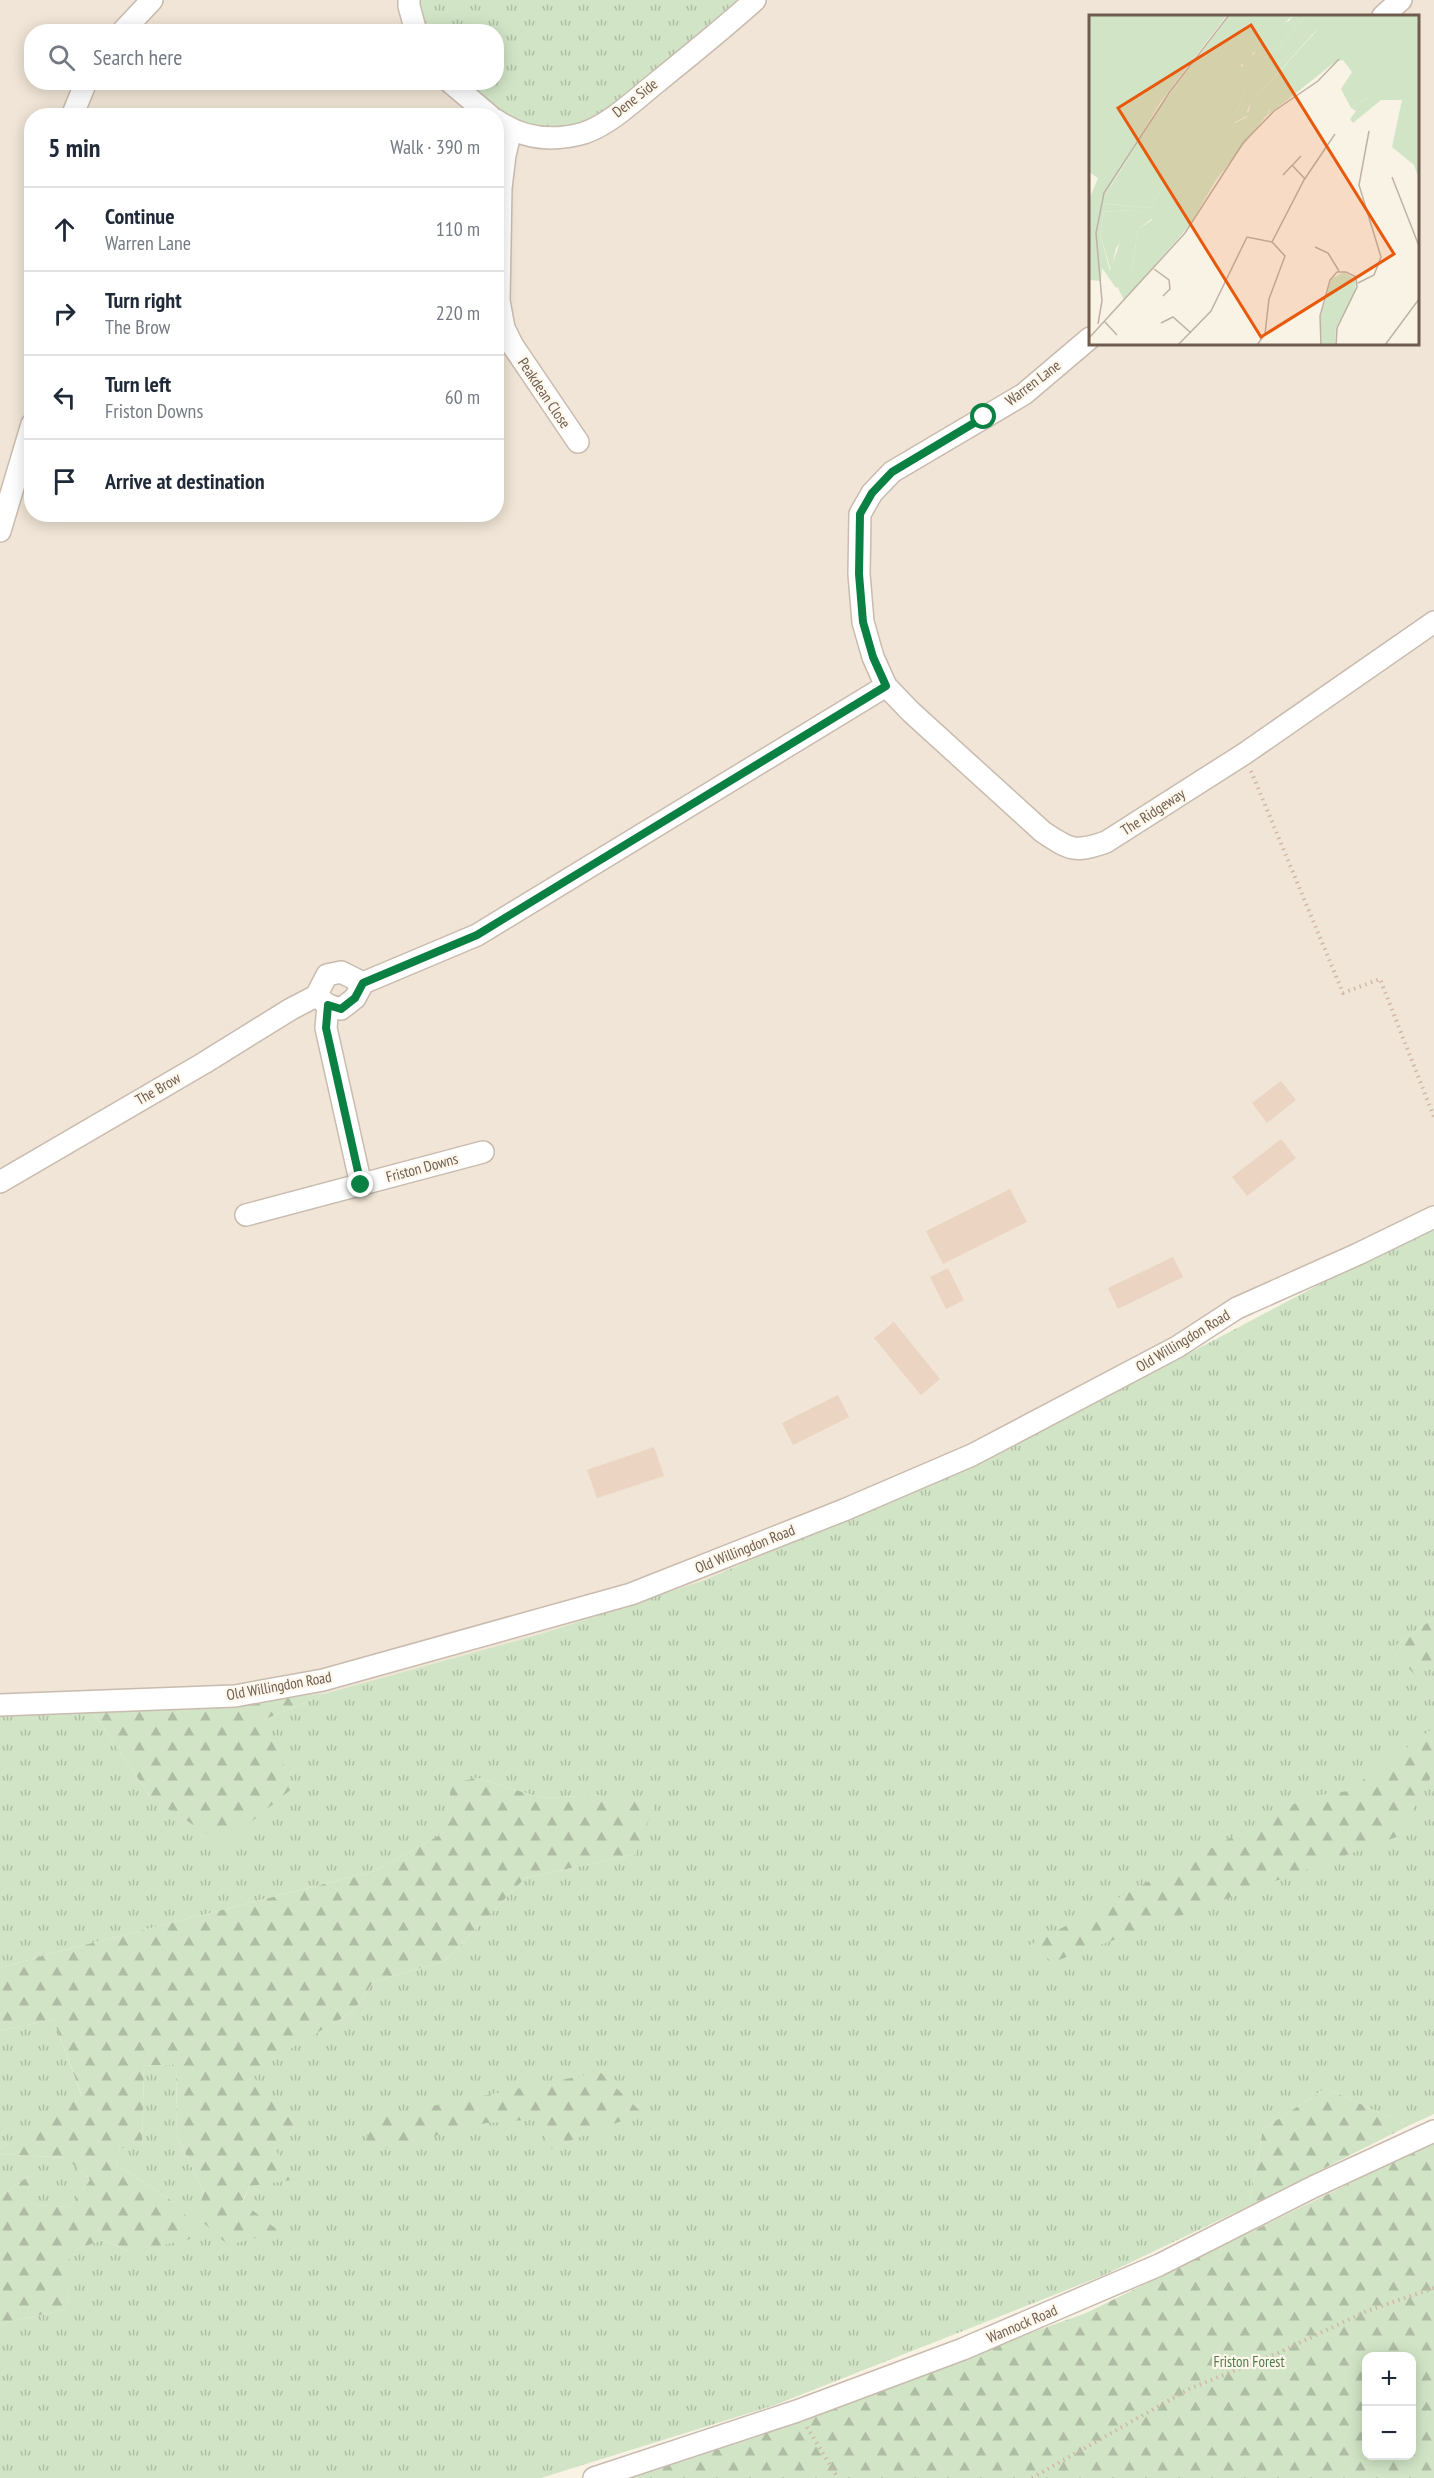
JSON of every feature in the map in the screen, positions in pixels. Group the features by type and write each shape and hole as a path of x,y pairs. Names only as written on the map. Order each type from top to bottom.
{"street":[{"path":"130,24 152,0"},
{"path":"409,0 414,24"},
{"name":"Dene Side","path":"504,125 533,137 561,138 587,132 621,112 755,0"},
{"path":"1384,15 1401,0"},
{"path":"75,108 83,90"},
{"path":"456,90 479,108"},
{"name":"Peakdean Close","path":"504,125 504,163"},
{"name":"Peakdean Close","path":"504,328 513,346 578,442"},
{"name":"Warren Lane","path":"886,686 873,657 863,622 859,574 860,514 872,493 892,472 1024,394 1089,339"},
{"path":"0,531 24,451"},
{"name":"The Ridgeway","path":"886,686 911,712 1043,832 1065,846 1084,850 1106,842 1244,754 1434,622"},
{"name":"The Brow","path":"0,1182 204,1063 291,1009 322,1001 341,1009 355,998 363,983 477,935 886,686"},
{"name":"The Brow","path":"322,1001 327,975 341,972 363,983"},
{"path":"322,1001 361,1185"},
{"name":"Friston Downs","path":"246,1215 483,1152"},
{"name":"Old Willingdon Road","path":"0,1705 236,1696 323,1680 632,1594 844,1510 972,1455 1177,1347 1237,1308 1358,1254 1434,1216"},
{"name":"Wannock Road","path":"594,2478 797,2411 963,2349 1159,2265 1313,2187 1434,2131"}],"path":[{"path":"1244,754 1343,993 1380,979 1434,1118"},
{"path":"1032,2478 1189,2389 1278,2353 1367,2311 1434,2288"},
{"path":"797,2411 838,2478"}],"shaded area":[{"path":"0,0 1434,0 1434,1223 1237,1322 1019,1443 705,1580 544,1633 327,1693 182,1708 0,1717"}],"green space":[{"path":"417,0 744,0 607,111 574,128 539,131 507,121 504,119 504,108 490,108 467,90 504,90 504,24 421,24"},
{"path":"1434,1224 1434,1618 1391,1649 1416,1675 1434,1666 1434,2114 1408,2126 1326,2088 1263,2129 1249,2206 1102,2276 775,2405 541,2478 0,2478 0,2324 67,2309 69,2252 102,2240 131,2252 175,2203 116,2164 120,2148 142,2148 144,2066 176,2064 177,2136 204,2193 279,2232 242,2203 250,2186 276,2150 248,2073 354,2011 373,1982 445,1961 525,1878 636,1854 598,1795 542,1798 477,1778 447,1831 375,1871 0,1968 0,1717 93,1712 152,1799 263,1720 327,1693 544,1633 705,1580 1019,1443"},
{"path":"1434,1618 1434,1666 1416,1676 1391,1649"},
{"path":"327,1693 263,1720 294,1787 224,1844 152,1799 93,1712 182,1708"},
{"path":"1432,1729 1434,1731 1434,1771 1399,1836 1053,1962 1028,1946 1307,1797 1348,1791"},
{"path":"477,1778 542,1798 598,1795 655,1804 636,1854 525,1878 445,1961 373,1982 354,2011 249,2073 298,2120 276,2150 291,2180 250,2186 242,2202 280,2232 228,2245 196,2216 204,2193 177,2136 176,2064 144,2066 142,2148 120,2148 116,2164 175,2203 204,2236 131,2252 102,2240 70,2252 67,2309 0,2324 0,2197 30,2175 40,2183 34,2205 70,2207 90,2180 66,2158 0,2154 0,2149 82,2096 53,2019 0,2031 0,1968 375,1871 447,1831 451,1783"},
{"path":"53,2019 82,2097 0,2149 0,2031"},
{"path":"600,2072 642,2113 549,2149 540,2119 486,2123 362,2154 373,2118"},
{"path":"1326,2088 1408,2126 1249,2206 1263,2129"},
{"name":"Friston Forest","path":"1434,2142 1434,2478 626,2478 1086,2313"},
{"path":"0,2154 66,2158 90,2180 70,2207 33,2205 30,2175 0,2197"}],"building":[{"path":"1281,1081 1296,1100 1267,1123 1252,1103"},
{"path":"1281,1139 1296,1158 1247,1196 1232,1177"},
{"path":"1010,1189 1027,1222 943,1264 926,1231"},
{"path":"1173,1257 1183,1277 1118,1309 1108,1288"},
{"path":"948,1268 964,1300 946,1309 930,1277"},
{"path":"894,1322 940,1379 921,1395 874,1338"},
{"path":"838,1395 849,1417 793,1445 782,1423"},
{"path":"654,1447 664,1476 597,1498 587,1470"}],"route":[{"path":"361,1185 326,1028 328,1005 341,1009 355,998 363,983 477,935 886,686 873,657 863,622 858,542 860,514 872,493 892,472 984,417"}]}
